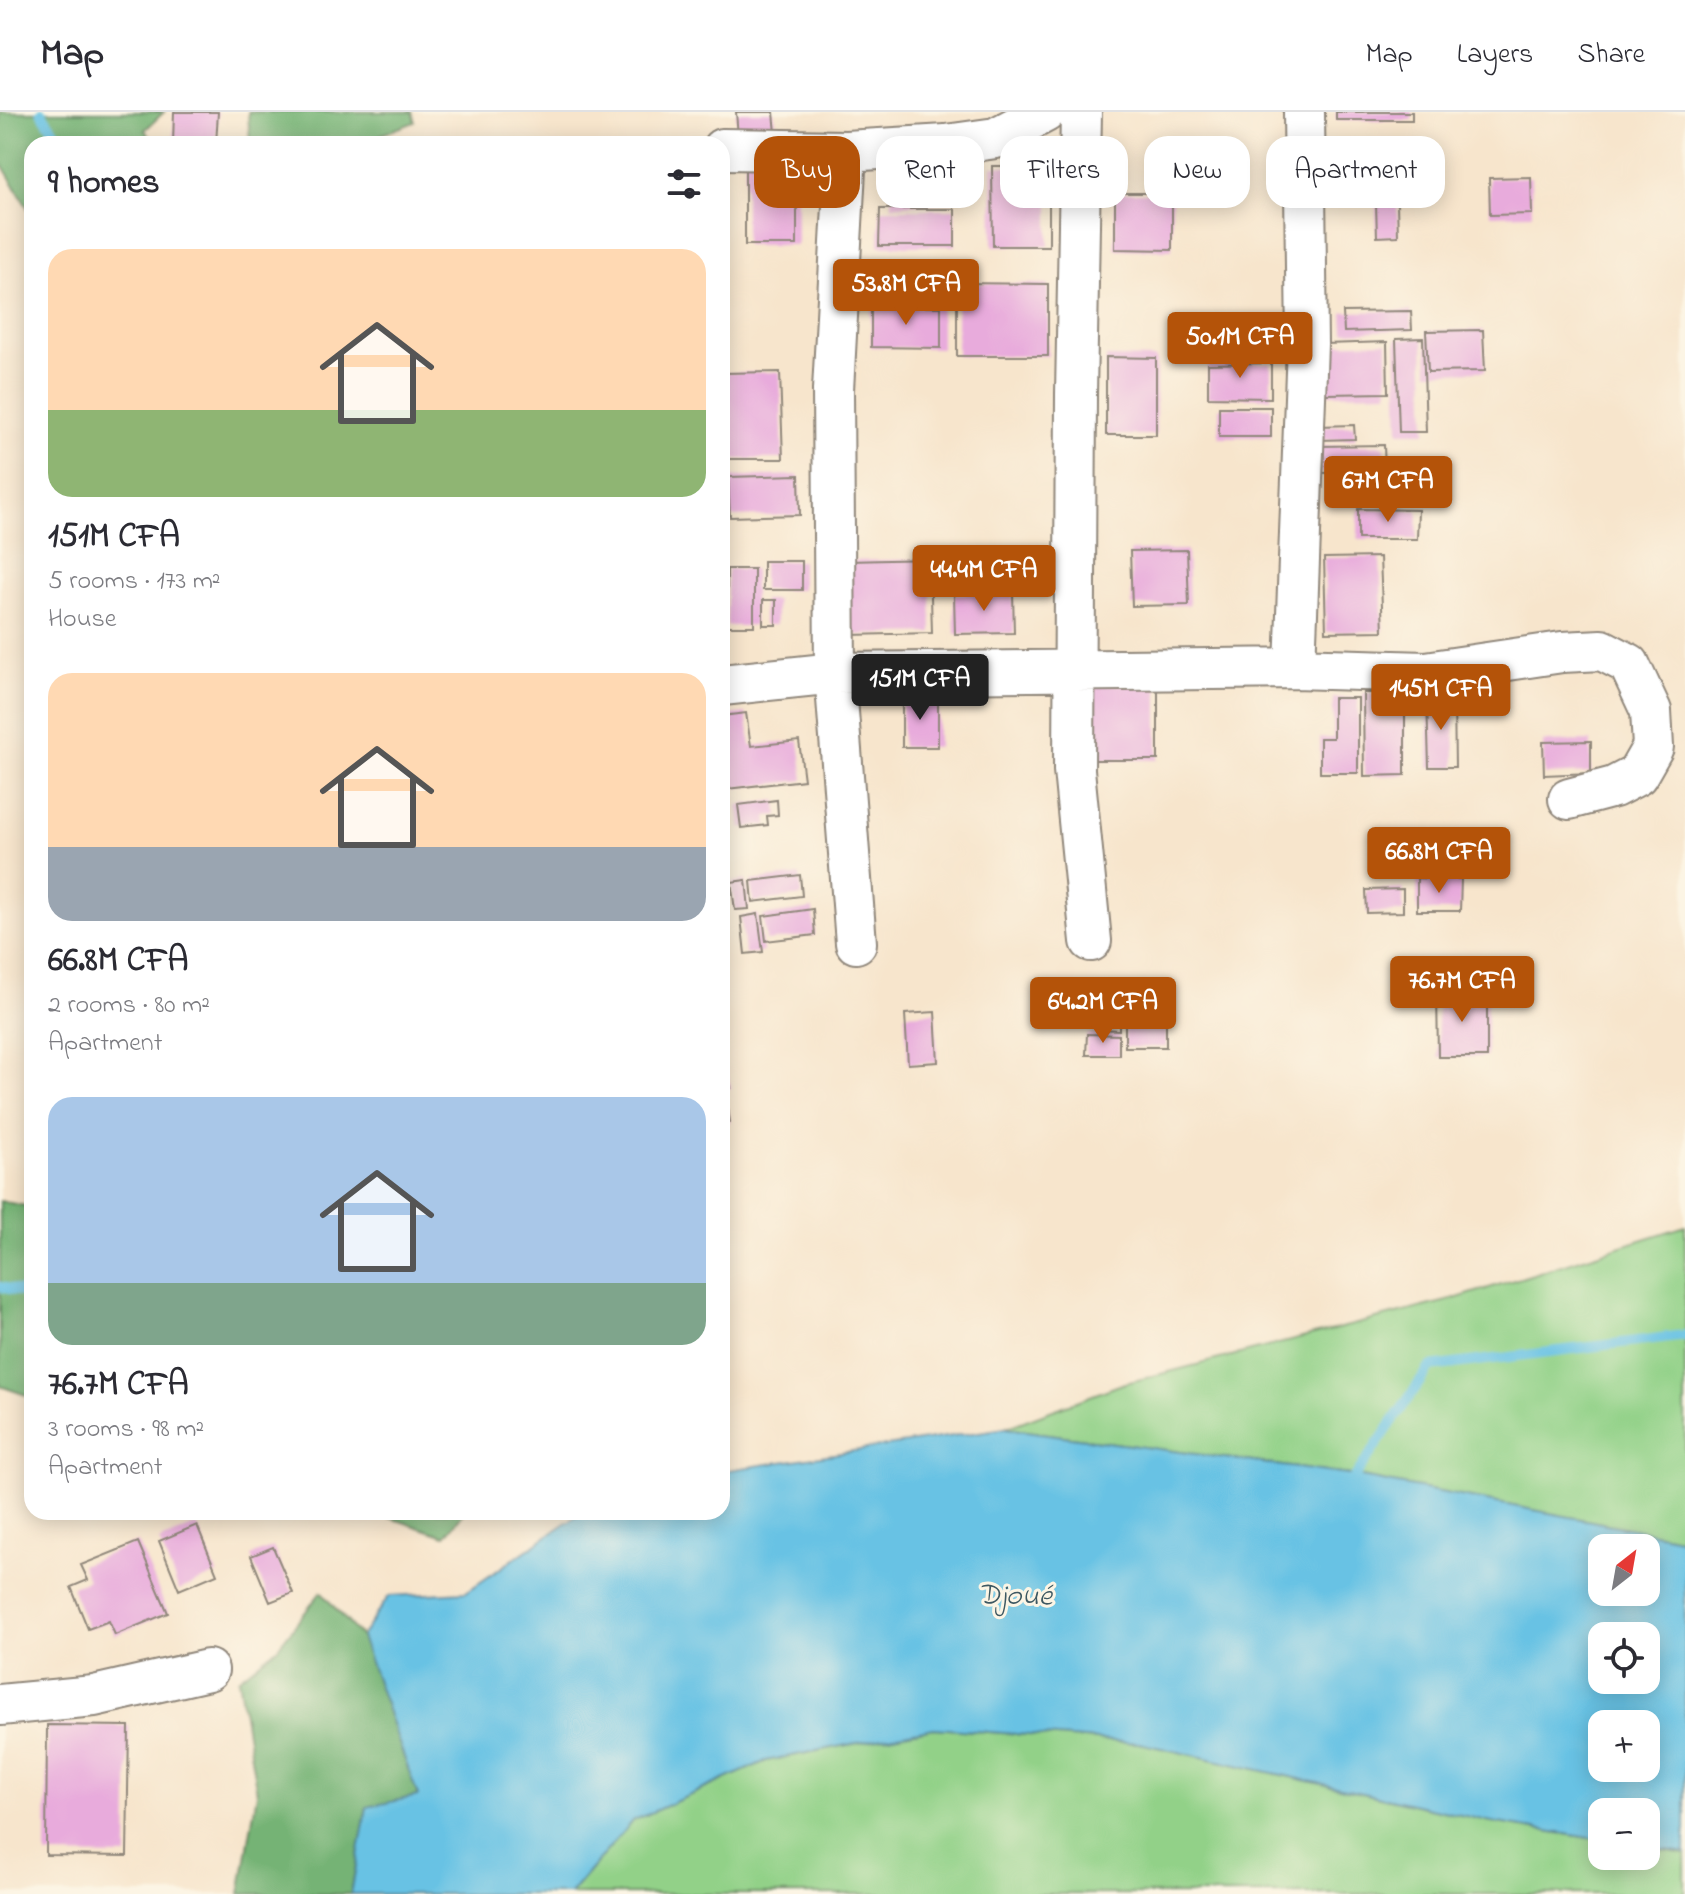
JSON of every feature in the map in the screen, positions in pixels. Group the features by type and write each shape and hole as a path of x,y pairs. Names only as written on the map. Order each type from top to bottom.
{"street":[{"path":"860,150 946,145 996,138 1045,112"},
{"path":"1081,112 1074,770 1091,941"},
{"path":"1295,668 1307,344 1304,112"},
{"path":"730,149 754,150"},
{"path":"843,208 833,390 835,673 856,943"},
{"path":"730,684 835,673 1295,668 1426,672 1562,652 1602,650 1629,664 1651,711 1653,747 1637,775 1614,787 1569,799"},
{"path":"0,1705 94,1696 208,1670"}],"green space":[{"path":"0,112 164,112 145,130 149,136 24,136 24,202 0,161"},
{"path":"248,112 412,112 415,122 377,136 250,136"},
{"path":"0,1201 24,1206 24,1394 0,1386"},
{"path":"1685,1226 1685,1539 1356,1476 1005,1428 1122,1384 1451,1300"},
{"path":"397,1520 458,1520 445,1536"},
{"path":"321,1592 361,1637 418,1796 367,1807 351,1894 240,1894 257,1793 238,1679 278,1647"},
{"path":"934,1728 1139,1743 1492,1822 1588,1838 1588,1870 1660,1870 1660,1850 1685,1854 1685,1894 570,1894 632,1821 766,1761"}],"water":[{"name":"Djoué","path":"1005,1428 1356,1476 1659,1534 1588,1534 1588,1606 1660,1606 1660,1534 1685,1539 1685,1853 1660,1849 1660,1798 1588,1798 1588,1838 1492,1822 1139,1743 934,1728 766,1761 632,1821 570,1894 351,1894 367,1807 418,1796 361,1637 389,1596 466,1592 570,1520 730,1520 730,1470"}],"building":[{"path":"174,112 218,112 216,136 173,136"},
{"path":"736,112 774,112 776,133 738,136"},
{"path":"1336,112 1412,112 1412,120 1336,120"},
{"path":"745,159 754,159 754,208 797,208 797,245 745,245"},
{"path":"992,166 1000,166 1000,208 1049,208 1049,246 993,246"},
{"path":"1531,177 1532,214 1490,215 1489,178"},
{"path":"1128,193 1144,193 1144,208 1172,208 1172,250 1115,249 1115,208 1128,208"},
{"path":"1376,208 1397,208 1398,236 1377,237"},
{"path":"880,209 955,209 955,246 879,246"},
{"path":"882,268 927,268 927,298 882,298"},
{"path":"957,283 1048,284 1048,356 957,356"},
{"path":"871,306 941,307 941,348 871,347"},
{"path":"1411,311 1412,330 1344,332 1343,312"},
{"path":"1483,330 1485,371 1428,372 1426,331"},
{"path":"1423,338 1426,432 1399,432 1396,339"},
{"path":"1387,342 1388,393 1326,394 1325,344"},
{"path":"1106,357 1156,358 1156,435 1106,435"},
{"path":"1271,363 1271,398 1208,397 1208,364"},
{"path":"780,372 783,459 730,459 730,373"},
{"path":"1219,407 1271,407 1271,437 1219,437"},
{"path":"1354,425 1355,439 1319,440 1318,426"},
{"path":"1384,445 1385,472 1320,473 1319,446"},
{"path":"799,475 800,515 730,517 730,477"},
{"path":"1358,509 1418,510 1417,539 1358,539"},
{"path":"1187,550 1189,605 1132,606 1130,551"},
{"path":"1380,557 1383,631 1326,632 1324,558"},
{"path":"930,559 932,633 850,635 848,561"},
{"path":"763,561 802,561 802,590 763,590"},
{"path":"1001,567 1001,586 950,587 949,568"},
{"path":"730,569 754,569 754,626 730,626"},
{"path":"1013,592 1014,633 955,634 954,594"},
{"path":"763,600 776,600 776,625 763,625"},
{"path":"1085,685 1158,685 1158,760 1095,760 1095,725 1085,725"},
{"path":"1363,693 1405,693 1405,775 1364,776"},
{"path":"902,697 938,697 938,747 902,747"},
{"path":"1333,698 1358,698 1358,773 1320,773 1320,738 1333,738"},
{"path":"1427,698 1454,698 1455,767 1429,767"},
{"path":"746,713 751,746 799,741 804,780 730,789 730,715"},
{"path":"1591,741 1591,773 1544,775 1543,742"},
{"path":"777,800 778,815 767,816 768,825 741,828 738,805"},
{"path":"800,875 802,896 753,902 751,881"},
{"path":"1417,878 1461,879 1460,911 1417,911"},
{"path":"746,880 749,909 735,910 731,882"},
{"path":"1403,889 1403,912 1367,913 1366,890"},
{"path":"813,909 815,935 766,941 763,916"},
{"path":"758,914 763,952 745,954 741,917"},
{"path":"1098,986 1119,987 1119,1030 1097,1029"},
{"path":"1437,992 1487,992 1487,1057 1438,1057"},
{"path":"1125,994 1166,994 1166,1047 1125,1047"},
{"path":"935,1012 938,1062 908,1064 905,1014"},
{"path":"1087,1034 1119,1035 1119,1055 1086,1055"},
{"path":"197,1525 217,1574 179,1590 159,1541"},
{"path":"138,1542 168,1613 115,1635 109,1621 88,1629 71,1587 88,1580 81,1565"},
{"path":"273,1547 293,1593 270,1602 251,1556"},
{"path":"47,1725 129,1726 127,1856 46,1855"}],"waterway":[{"path":"41,112 58,136"},
{"path":"0,1287 24,1292"},
{"path":"1348,1487 1430,1367 1685,1335"}]}
